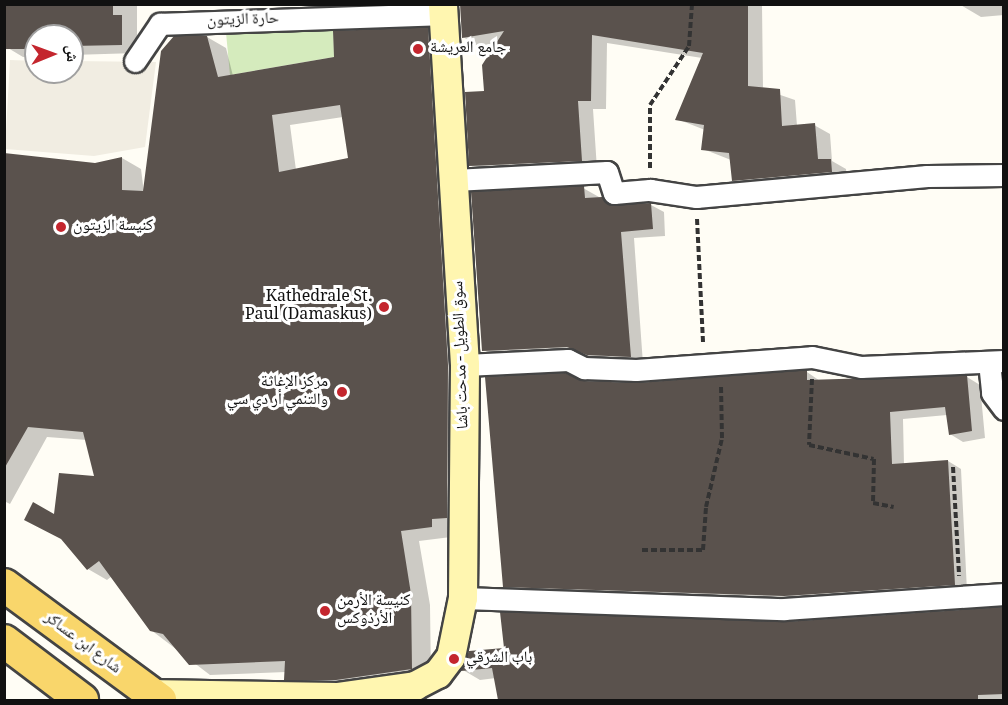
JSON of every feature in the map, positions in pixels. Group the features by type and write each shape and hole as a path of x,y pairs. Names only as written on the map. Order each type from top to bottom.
{"main road":[{"name":"شارع ابن عساكر","path":"4,585 154,697"},
{"path":"4,640 82,700"}],"street":[{"name":"حارة الزيتون","path":"135,61 160,24 443,9"},
{"name":"سوق الطويل - مدحت باشا","path":"332,699 415,686 438,674 451,657 463,598 465,365 443,9"},
{"path":"454,180 607,172 614,193 650,190 696,197 927,176 1004,175"},
{"path":"465,365 568,360 584,368 712,368 812,357 861,367 996,361 992,393 1004,409"},
{"path":"463,598 784,609 959,601 1004,594"},
{"path":"154,697 332,699"}],"path":[{"path":"650,190 650,105 689,46 692,4"},
{"path":"642,550 703,550 706,507 722,438 712,368 696,197"},
{"path":"812,357 809,445 874,459 873,503 894,507"},
{"path":"953,467 959,601"}],"green space":[{"path":"333,18 334,57 230,75 225,22"}],"shaded area":[{"path":"10,60 24,61 24,84 84,84 84,61 156,62 145,147 94,156 5,149"}],"building":[{"path":"6,4 113,4 113,15 122,15 122,45 84,46 84,24 24,24 24,49 6,49"},
{"path":"460,4 748,4 748,86 780,89 782,126 815,123 818,159 831,159 832,172 732,181 729,153 701,150 704,125 675,120 703,53 592,35 591,101 578,101 582,161 469,166 465,92 484,91 482,65 504,31 462,38"},
{"path":"428,27 448,365 447,518 432,519 432,527 401,531 411,594 412,669 336,680 284,680 285,661 189,665 163,634 150,631 99,561 87,570 61,539 24,520 33,502 54,514 59,473 94,476 83,432 28,427 4,469 4,153 95,163 122,157 122,190 143,191 161,51 174,36 207,36 218,77 334,57 333,31","holes":["340,105 348,158 279,172 272,115"]},
{"path":"584,186 585,198 602,197 610,205 651,203 653,229 621,232 631,357 587,355 567,347 482,351 471,192"},
{"path":"807,370 807,380 967,375 972,431 949,435 945,407 890,412 892,464 948,460 955,585 784,596 503,587 485,377 565,373 584,381 637,383"},
{"path":"1004,607 1004,694 978,695 978,700 498,700 492,668 461,671 469,651 504,648 500,612 784,622"}],"place":[{"name":"جامع العريشة","path":"418,49"},
{"name":"كنيسة الزيتون","path":"61,227"},
{"name":"Kathedrale St. Paul (Damaskus)","path":"384,307"},
{"name":"مركز الإغاثة والتنمي أر دي سي","path":"342,392"},
{"name":"كنيسة الأرمن الأرذوكس","path":"325,611"},
{"name":"باب الشرقي","path":"454,659"}]}
